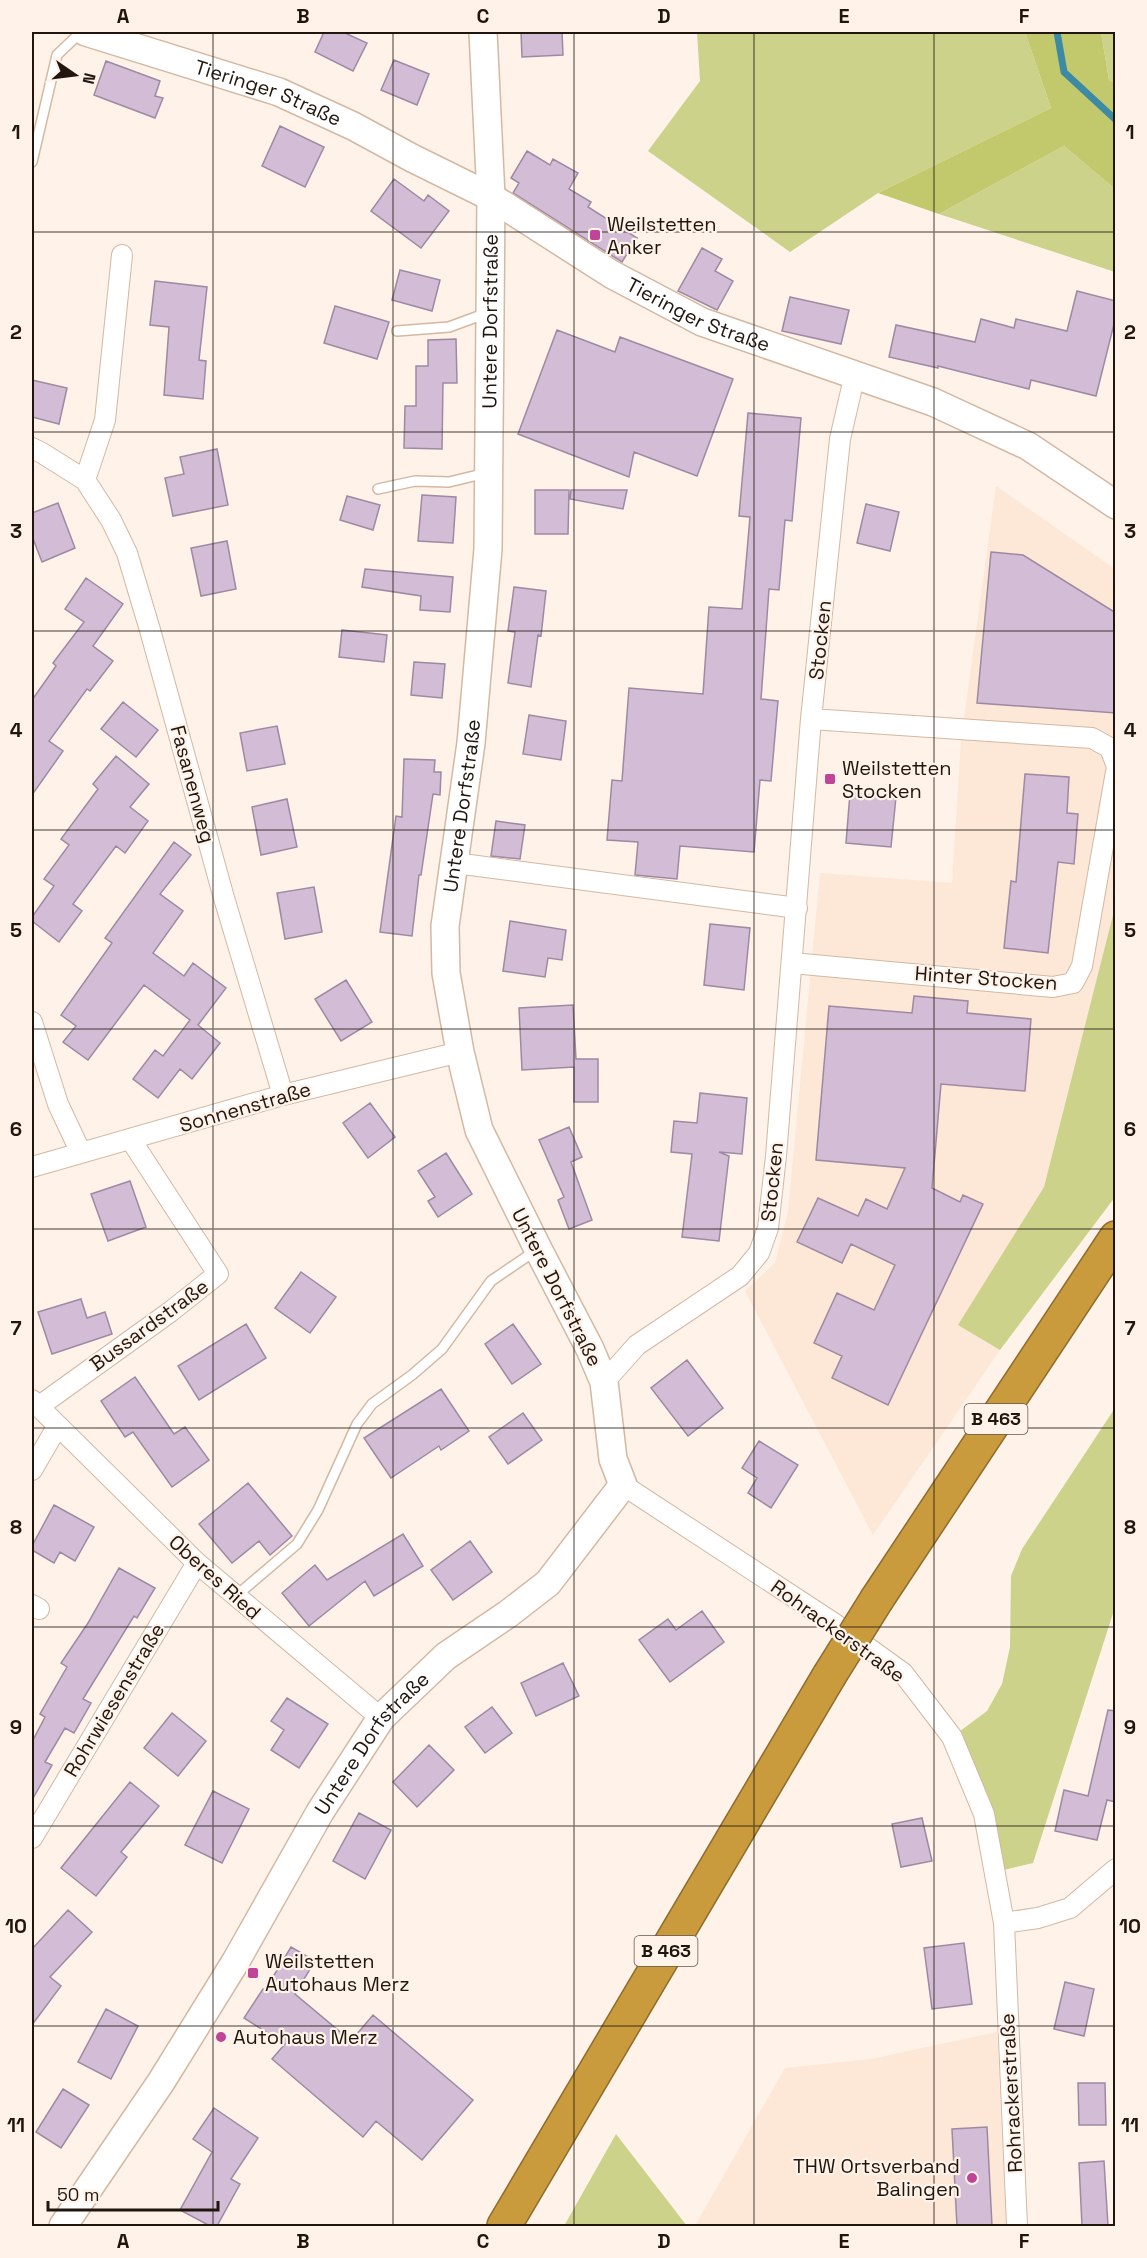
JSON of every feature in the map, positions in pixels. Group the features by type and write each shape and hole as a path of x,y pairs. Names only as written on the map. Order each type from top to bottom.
{"highway":[{"name":"B 463","path":"504,2226 829,1676 877,1599 1116,1239"}],"street":[{"name":"Tieringer Straße","path":"86,32 279,92 353,126 491,197 611,274 702,322 933,402 1028,446 1116,505"},
{"name":"Untere Dorfstraße","path":"63,2226 161,2082 236,1960 320,1812 381,1718 446,1656 508,1614 548,1583 623,1485 613,1459 604,1382 590,1349 479,1130 460,1052 446,973 445,926 472,731 488,549 491,197 483,32"},
{"path":"85,480 105,420 122,255"},
{"name":"Stocken","path":"604,1382 637,1345 740,1276 759,1253 768,1228 812,719 840,439 855,374"},
{"name":"Fasanenweg","path":"32,448 85,480 111,520 127,553 224,898 283,1095"},
{"path":"812,719 1092,738 1110,748 1116,764"},
{"name":"Hinter Stocken","path":"792,963 1053,987 1073,982 1082,966 1116,772"},
{"path":"455,863 797,908"},
{"path":"32,1022 58,1104 81,1153"},
{"name":"Sonnenstraße","path":"32,1167 283,1095 460,1052"},
{"name":"Bussardstraße","path":"35,1403 170,1312 218,1274 131,1140"},
{"name":"Oberes Ried","path":"35,1403 197,1563 381,1718"},
{"path":"32,1470 57,1427"},
{"name":"Rohrackerstraße","path":"623,1485 834,1624 903,1673 952,1737 984,1814 1004,1923 1017,2226"},
{"name":"Rohrwiesenstraße","path":"34,1829 197,1563"},
{"path":"1004,1923 1070,1908 1116,1869"}],"lane":[{"path":"32,162 57,55 81,32"},
{"path":"397,331 449,327 489,312"},
{"path":"378,489 415,481 449,482 488,472"},
{"path":"236,1596 297,1544 318,1510 357,1424 372,1404 412,1375 442,1348 491,1281 538,1249"}],"shaded area":[{"path":"996,486 1115,569 1115,907 1044,1187 959,1325 1000,1350 873,1535 745,1291 775,1263 788,1212 820,873 952,883 961,740"},
{"path":"997,2032 1006,2226 695,2226 785,2068 871,2059"}],"green space":[{"path":"697,32 1025,32 1051,108 878,193 790,252 648,151 700,81"},
{"path":"1025,32 1101,32 1109,80 1115,83 1115,189 1064,146 939,214 878,193 1051,108"},
{"path":"1101,32 1115,32 1115,83 1109,80"},
{"path":"1064,146 1115,189 1115,272 939,214"},
{"path":"1115,907 1115,1197 1000,1350 958,1325 1044,1187"},
{"path":"1115,1408 1115,1607 1033,1863 1004,1870 952,1737 987,1711 1002,1684 1010,1647 1011,1576 1022,1549"},
{"path":"616,2134 687,2226 564,2226"}],"building":[{"path":"324,32 343,32 367,43 353,71 315,52"},
{"path":"521,32 562,32 563,55 522,57"},
{"path":"394,60 429,74 417,105 381,90"},
{"path":"106,61 160,81 155,96 163,98 155,118 94,95"},
{"path":"280,126 324,147 305,187 262,166"},
{"path":"527,151 550,165 553,159 578,173 569,189 591,202 588,207 637,238 622,262 513,193 519,183 511,178"},
{"path":"394,179 424,201 428,195 449,211 421,248 371,211"},
{"path":"702,248 722,259 715,271 733,281 717,310 678,291"},
{"path":"400,270 440,280 432,311 392,300"},
{"path":"155,281 207,287 199,360 206,361 203,399 164,395 169,327 150,325"},
{"path":"1077,291 1116,301 1116,316 1096,396 1031,380 1029,389 938,366 938,368 889,357 896,325 975,342 981,319 1014,328 1016,319 1067,331"},
{"path":"790,297 849,310 841,344 782,331"},
{"path":"335,306 389,322 377,359 324,343"},
{"path":"557,330 615,352 620,337 733,379 697,476 634,452 629,477 518,434"},
{"path":"456,339 457,383 443,383 442,449 404,448 405,406 416,406 416,366 428,366 428,340"},
{"path":"32,380 67,388 59,424 32,417"},
{"path":"748,413 801,418 792,521 785,520 779,590 769,589 761,699 778,701 771,781 760,780 754,852 680,846 677,879 635,875 638,842 607,840 612,780 622,781 629,688 703,694 709,607 742,609 750,517 739,516"},
{"path":"217,449 228,505 173,516 165,478 184,474 180,457"},
{"path":"535,490 569,490 568,534 535,534"},
{"path":"571,490 627,490 623,509 570,499"},
{"path":"422,495 456,497 453,543 418,541"},
{"path":"347,496 380,505 373,530 340,520"},
{"path":"58,503 75,548 42,562 32,536 32,513"},
{"path":"866,504 899,512 890,551 857,543"},
{"path":"227,541 236,589 201,596 191,548"},
{"path":"991,552 1023,555 1116,613 1116,713 977,703"},
{"path":"365,569 453,577 450,612 420,610 421,596 362,587"},
{"path":"86,578 123,604 93,646 113,661 90,691 87,689 49,741 63,751 32,795 32,700 56,666 53,663 84,622 65,609"},
{"path":"514,587 546,591 541,636 538,635 531,687 508,683 515,632 508,631"},
{"path":"342,630 387,635 384,662 339,657"},
{"path":"414,662 445,664 442,698 411,695"},
{"path":"123,702 158,730 136,757 101,729"},
{"path":"529,715 566,721 561,760 523,754"},
{"path":"277,726 285,764 247,771 240,733"},
{"path":"116,756 149,784 130,807 148,821 125,853 116,846 73,904 82,911 59,942 32,921 32,917 54,886 44,879 69,845 61,839 98,789 93,784"},
{"path":"404,759 435,760 434,772 441,772 440,795 433,794 421,875 419,875 412,936 380,932 396,816 402,817"},
{"path":"1025,774 1069,777 1067,813 1078,814 1074,864 1058,862 1048,953 1004,948 1011,881 1016,882"},
{"path":"850,793 896,797 891,847 846,843"},
{"path":"287,799 297,847 261,855 252,807"},
{"path":"496,821 525,825 520,859 491,856"},
{"path":"174,842 191,855 160,894 183,911 153,953 184,976 193,963 226,988 198,1025 220,1043 192,1079 180,1069 158,1098 133,1079 155,1050 163,1056 190,1020 144,985 88,1060 63,1042 76,1026 61,1015 112,943 105,938"},
{"path":"314,887 322,932 285,939 277,893"},
{"path":"510,921 566,930 562,960 548,958 545,977 503,971"},
{"path":"710,924 750,928 744,990 704,985"},
{"path":"346,980 372,1022 341,1041 315,999"},
{"path":"914,996 968,1001 967,1013 1031,1019 1025,1091 941,1084 932,1188 960,1202 963,1195 983,1204 888,1405 832,1378 842,1356 814,1343 837,1293 874,1310 895,1265 851,1244 842,1263 797,1242 818,1198 858,1216 866,1199 887,1209 905,1168 816,1160 829,1006 912,1013"},
{"path":"573,1005 576,1059 598,1059 598,1102 574,1102 574,1067 522,1070 519,1008"},
{"path":"700,1093 747,1098 742,1154 719,1152 729,1156 719,1241 682,1237 692,1154 671,1152 674,1121 697,1123"},
{"path":"370,1103 395,1137 368,1158 343,1123"},
{"path":"569,1127 582,1157 571,1162 592,1220 569,1229 558,1200 564,1197 539,1140"},
{"path":"446,1153 472,1194 438,1217 428,1201 435,1197 418,1171"},
{"path":"130,1181 146,1227 108,1241 91,1194"},
{"path":"301,1272 336,1297 310,1333 275,1308"},
{"path":"81,1299 87,1318 105,1312 112,1334 52,1354 38,1312"},
{"path":"246,1324 266,1358 199,1400 178,1366"},
{"path":"513,1324 541,1364 512,1384 485,1344"},
{"path":"687,1360 723,1408 688,1436 651,1388"},
{"path":"135,1377 174,1434 185,1427 209,1460 172,1487 133,1432 125,1437 101,1401"},
{"path":"441,1389 469,1431 441,1450 439,1446 391,1478 364,1438"},
{"path":"523,1413 542,1440 508,1464 489,1437"},
{"path":"759,1441 798,1465 771,1508 748,1493 757,1478 742,1468"},
{"path":"248,1483 292,1536 270,1555 259,1541 232,1563 199,1524"},
{"path":"54,1505 94,1527 75,1561 60,1552 54,1563 32,1550"},
{"path":"403,1534 423,1566 374,1596 365,1581 309,1626 282,1593 315,1565 327,1580"},
{"path":"470,1541 492,1572 453,1600 431,1570"},
{"path":"119,1568 155,1588 137,1618 134,1616 83,1699 91,1703 74,1733 65,1728 45,1762 52,1765 32,1800 32,1742 45,1717 40,1714 67,1667 61,1663 88,1623"},
{"path":"702,1611 724,1642 670,1682 639,1640 668,1619 676,1630"},
{"path":"563,1663 579,1696 536,1716 521,1683"},
{"path":"287,1698 328,1724 299,1768 271,1750 284,1730 271,1721"},
{"path":"492,1707 512,1733 485,1753 465,1727"},
{"path":"1108,1710 1116,1711 1116,1802 1107,1800 1097,1840 1055,1831 1064,1790 1088,1796"},
{"path":"172,1713 206,1741 178,1776 144,1748"},
{"path":"429,1745 454,1770 417,1807 393,1782"},
{"path":"130,1782 159,1806 121,1852 127,1857 96,1896 61,1868"},
{"path":"213,1791 249,1809 222,1863 185,1845"},
{"path":"359,1813 391,1830 365,1879 333,1861"},
{"path":"922,1818 932,1861 901,1867 892,1824"},
{"path":"68,1910 92,1932 50,1977 61,1986 32,2025 32,1949"},
{"path":"964,1943 972,2004 932,2009 924,1948"},
{"path":"291,1947 315,1961 295,1994 351,2041 373,2015 473,2100 422,2160 376,2121 363,2137 272,2059 285,2044 244,2018 263,1989 265,1990"},
{"path":"1065,1982 1094,1989 1084,2036 1054,2029"},
{"path":"106,2009 138,2026 111,2079 78,2062"},
{"path":"1078,2083 1105,2083 1106,2125 1079,2125"},
{"path":"63,2089 89,2105 61,2148 36,2132"},
{"path":"214,2108 258,2138 231,2179 240,2184 217,2226 210,2226 180,2210 212,2152 193,2139"},
{"name":"THW Ortsverband Balingen","path":"987,2127 992,2226 957,2226 952,2129"},
{"path":"1104,2161 1108,2226 1082,2226 1079,2163"}],"waterway":[{"path":"1057,32 1064,72 1116,120"}],"place":[{"name":"Weilstetten Anker","path":"595,235"},
{"name":"Weilstetten Stocken","path":"830,779"},
{"name":"Weilstetten Autohaus Merz","path":"253,1973"},
{"name":"Autohaus Merz","path":"221,2037"},
{"name":"THW Ortsverband Balingen","path":"972,2178"}]}
